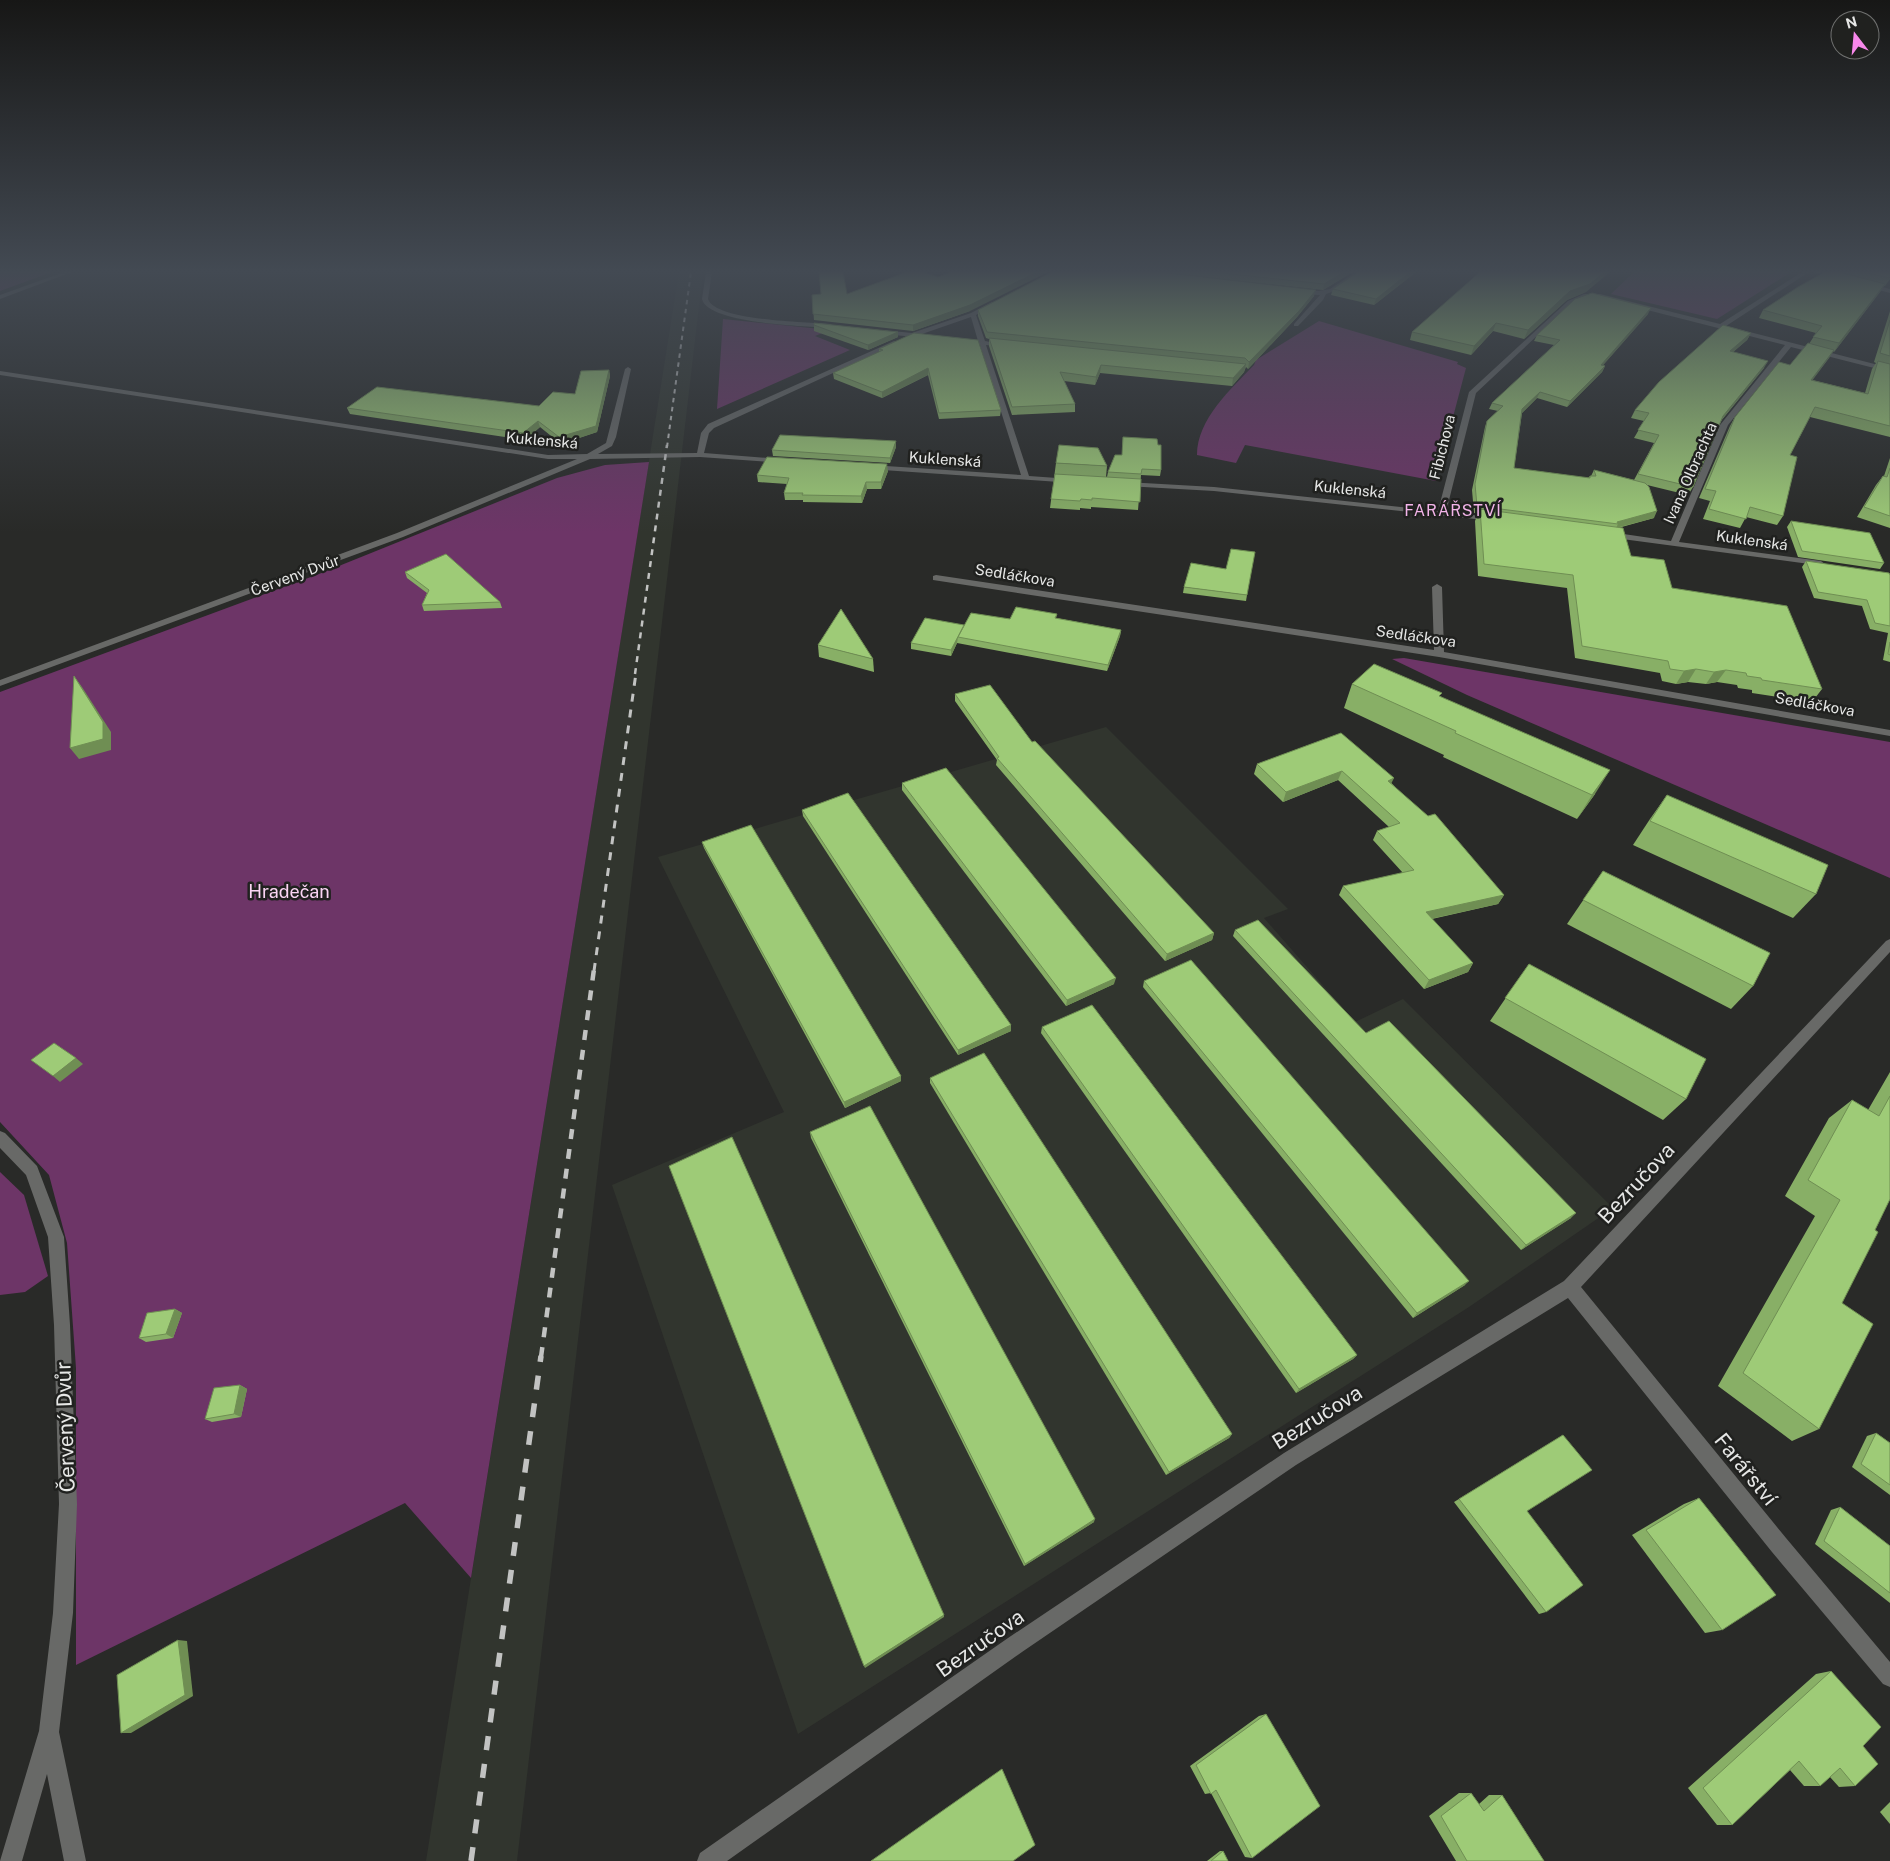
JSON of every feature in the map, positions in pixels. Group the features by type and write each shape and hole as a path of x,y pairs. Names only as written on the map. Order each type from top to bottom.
{"street":[{"path":"700,455 706,434 711,426 860,359"},
{"path":"986,359 1026,478"},
{"name":"Fibichova","path":"1441,513 1445,504 1470,396 1509,359"},
{"name":"Ivana Olbrachta","path":"1674,543 1724,425 1778,359"},
{"path":"1845,359 1890,370"},
{"path":"586,458 609,444 628,369"},
{"name":"Kuklenská","path":"0,373 548,457 700,455 789,462"},
{"name":"Červený Dvůr","path":"0,683 400,535 586,458"},
{"name":"Kuklenská","path":"858,466 1075,481"},
{"name":"Kuklenská","path":"1115,484 1214,489 1499,520"},
{"name":"Kuklenská","path":"1596,533 1831,566"},
{"name":"Sedláčkova","path":"936,578 1439,654 1890,732"},
{"path":"1437,587 1439,654"},
{"name":"Bezručova","path":"708,1861 1015,1645 1290,1459 1535,1310 1570,1286 1890,944"},
{"name":"Červený Dvůr","path":"0,1138 32,1171 56,1237 62,1325 68,1504 63,1613 49,1732 11,1861"},
{"name":"Farářství","path":"1570,1286 1773,1538 1890,1677"},
{"name":"Červený Dvůr","path":"49,1732 75,1861"}],"shaded area":[{"path":"665,359 693,359 517,1861 426,1861"},
{"path":"1106,727 1288,909 1264,918 1355,1022 1403,999 1613,1208 1469,1307 798,1734 612,1185 784,1112 658,857"}],"green space":[{"path":"720,359 830,359 717,409"},
{"path":"1447,359 1458,362 1457,364 1466,368 1436,481 1245,445 1236,463 1197,455 1203,429 1209,417 1226,395 1254,365 1256,360"},
{"name":"Hradečan","path":"649,462 471,1578 405,1503 76,1665 76,1368 67,1243 49,1175 0,1122 0,692 319,574 557,478 605,465"},
{"path":"1404,658 1890,742 1890,878 1467,695 1392,659"},
{"path":"0,1172 24,1195 48,1276 25,1292 0,1295"}],"building":[{"path":"864,359 984,359 1001,410 939,413 928,368 882,392 833,373"},
{"path":"996,359 1195,359 1246,364 1233,378 1101,365 1096,377 1060,372 1075,404 1012,407"},
{"path":"1540,359 1606,359 1601,365 1605,366 1570,401 1540,392 1522,409 1514,468 1590,478 1590,476 1596,476 1594,470 1645,483 1649,487 1657,511 1617,522 1618,524 1477,506 1475,484 1487,421 1503,406 1492,403"},
{"path":"1685,359 1760,359 1768,361 1723,416 1693,487 1638,474 1659,435 1638,430 1649,413 1635,410 1659,382"},
{"path":"1795,359 1827,359 1811,380 1868,394 1878,361 1890,364 1890,426 1815,407 1790,455 1797,457 1783,516 1750,507 1746,519 1709,509 1716,491 1705,489 1735,417 1779,362 1790,365"},
{"path":"609,370 596,426 559,437 538,421 523,433 347,408 377,387 539,406 553,392 575,394 581,371"},
{"path":"780,435 896,441 890,458 772,450"},
{"path":"1123,437 1157,439 1158,445 1161,445 1161,470 1142,469 1141,474 1108,472 1115,455 1122,455"},
{"path":"1059,445 1098,448 1107,466 1056,463"},
{"path":"767,457 887,464 881,482 866,482 861,496 802,495 803,493 784,493 789,478 757,475"},
{"path":"1890,468 1890,516 1864,507 1883,476 1887,477"},
{"path":"1055,474 1141,479 1140,502 1092,498 1092,500 1081,499 1080,501 1051,499"},
{"path":"1480,509 1623,528 1631,556 1664,560 1672,588 1787,606 1822,689 1762,680 1761,678 1747,676 1746,673 1726,670 1714,672 1696,669 1684,671 1670,669 1668,661 1582,646 1573,575 1484,564"},
{"path":"1791,521 1870,533 1884,563 1802,551"},
{"path":"1231,549 1255,552 1247,595 1184,587 1191,563 1226,569"},
{"path":"446,554 500,602 422,605 429,590 405,572"},
{"path":"1806,561 1889,573 1890,626 1875,623 1867,600 1818,592"},
{"path":"1016,607 1057,614 1055,618 1121,630 1108,665 958,637 971,613 1010,619"},
{"path":"841,609 873,659 818,645"},
{"path":"925,618 964,625 951,650 911,643"},
{"path":"1374,664 1442,693 1439,696 1610,770 1592,795 1352,684"},
{"path":"74,676 103,722 103,739 70,748"},
{"path":"990,685 1032,742 1035,741 1214,933 1167,954 997,758 999,757 955,694"},
{"path":"1341,733 1394,778 1388,781 1428,816 1435,814 1504,895 1426,912 1473,963 1429,980 1343,886 1414,870 1377,831 1400,823 1342,771 1286,792 1257,764"},
{"path":"946,768 1116,978 1067,1000 902,783"},
{"path":"848,793 1011,1025 958,1050 802,810"},
{"path":"1667,795 1828,865 1816,894 1650,821"},
{"path":"751,825 901,1076 844,1102 702,842"},
{"path":"1603,871 1770,953 1753,986 1583,900"},
{"path":"1258,920 1366,1033 1389,1021 1576,1213 1526,1245 1235,930"},
{"path":"1191,960 1469,1281 1417,1313 1144,981"},
{"path":"1529,964 1706,1059 1686,1099 1505,998"},
{"path":"1092,1005 1357,1355 1299,1389 1042,1027"},
{"path":"54,1043 76,1058 53,1076 31,1060"},
{"path":"984,1053 1232,1434 1169,1472 930,1078"},
{"path":"1890,1096 1890,1199 1875,1230 1878,1232 1842,1303 1873,1324 1819,1429 1743,1373 1840,1200 1808,1180 1852,1100 1879,1116"},
{"path":"870,1106 1095,1519 1025,1564 810,1132"},
{"path":"732,1137 944,1615 864,1666 669,1166"},
{"path":"175,1309 166,1334 139,1338 147,1313"},
{"path":"240,1385 234,1414 205,1419 214,1388"},
{"path":"1876,1433 1890,1443 1890,1485 1861,1464"},
{"path":"1563,1435 1592,1470 1527,1511 1583,1585 1546,1612 1459,1499"},
{"path":"1699,1498 1776,1595 1722,1630 1646,1530"},
{"path":"1840,1507 1890,1546 1890,1593 1824,1541"},
{"path":"178,1640 185,1695 121,1733 117,1675"},
{"path":"1831,1671 1881,1727 1863,1746 1878,1764 1855,1786 1840,1768 1820,1786 1799,1761 1732,1825 1703,1788"},
{"path":"1266,1714 1320,1806 1252,1858 1216,1790 1211,1794 1196,1765"},
{"path":"1002,1769 1035,1845 1013,1861 871,1861"},
{"path":"1471,1793 1484,1811 1502,1795 1544,1861 1467,1861 1441,1816"},
{"path":"1223,1851 1228,1861 1211,1861"}],"railway":[{"path":"667,447 679,359"},
{"path":"635,674 667,445"},
{"path":"594,971 636,673"},
{"path":"541,1357 594,969"},
{"path":"471,1861 541,1356"}],"district":[{"name":"FARÁŘSTVÍ","path":"1453,510"}]}
